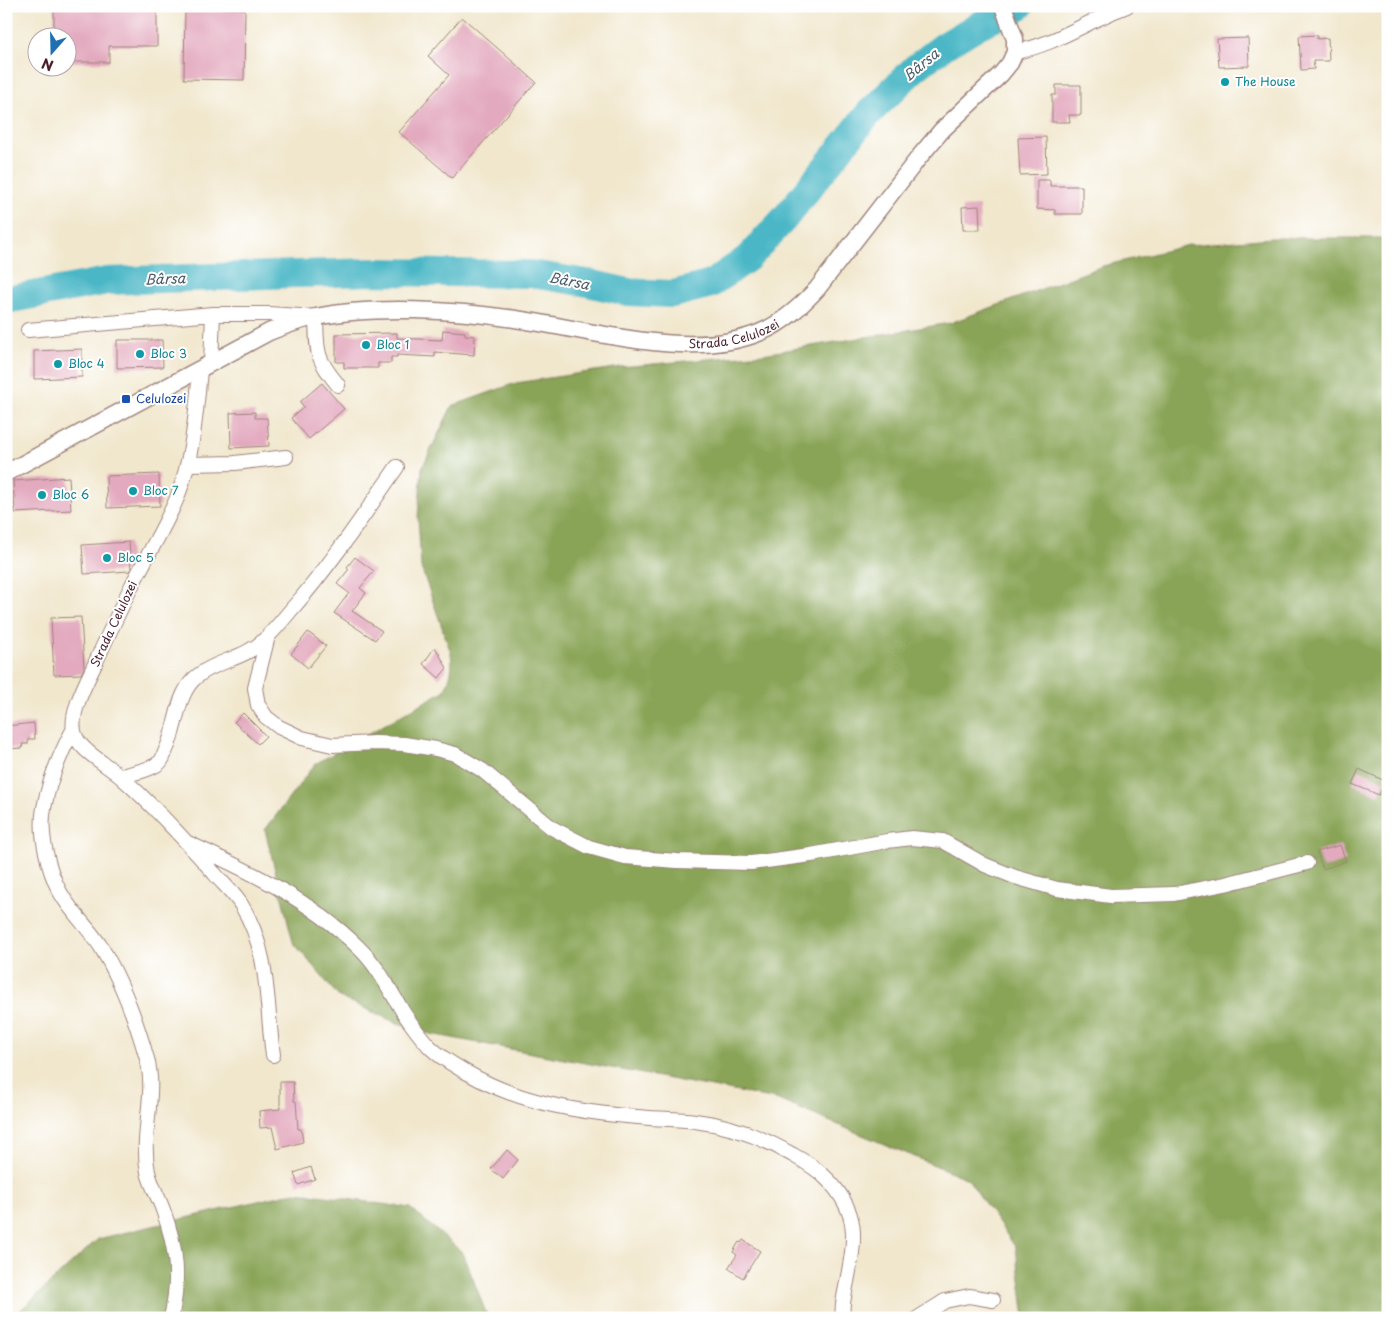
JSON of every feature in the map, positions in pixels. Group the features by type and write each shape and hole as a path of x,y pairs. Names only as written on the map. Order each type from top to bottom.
{"street":[{"path":"1003,6 1015,45 1043,45 1127,6"},
{"name":"Strada Celulozei","path":"28,330 213,314 268,314 316,317 390,311 446,312 514,318 638,340 676,344 709,345 738,340 761,332 802,305 817,289 920,156 952,120 1001,74 1010,63 1015,45"},
{"name":"Strada Celulozei","path":"171,1318 177,1278 176,1252 170,1227 148,1173 145,1151 150,1093 148,1062 116,974 100,945 60,893 51,872 44,841 44,809 62,751 73,730 75,713 83,690 130,589 176,499 188,464 206,367 213,314"},
{"path":"316,317 318,357 338,385"},
{"name":"Strada Celulozei","path":"6,473 269,332 316,317"},
{"path":"188,464 235,464 286,457"},
{"path":"120,776 149,769 161,762 170,742 180,704 192,680 201,672 237,657 260,644 268,636 332,561 397,467"},
{"path":"268,636 255,688 258,704 266,717 279,727 302,738 332,745 404,744 455,754 482,770 552,828 589,847 625,857 677,861 751,863 912,838 943,841 985,865 1015,877 1057,889 1111,896 1174,894 1225,884 1307,863"},
{"path":"73,730 78,743 120,776 186,842 241,904 252,923 262,952 268,989 269,1026 273,1055"},
{"path":"186,842 262,878 329,921 360,948 383,976 406,1016 430,1047 482,1081 510,1093 583,1110 647,1118 697,1121 743,1132 780,1147 809,1164 830,1182 848,1208 854,1230 851,1259 841,1308 844,1318"},
{"path":"918,1318 945,1300 969,1296 993,1300"}],"green space":[{"path":"1272,238 1388,238 1388,1318 1025,1318 1016,1248 968,1179 776,1099 415,1031 339,997 293,942 265,830 315,764 444,691 450,677 452,668 451,653 421,567 418,517 422,468 452,406 516,383 621,367 763,354 950,323 1103,266 1189,245"},
{"path":"296,1192 410,1208 463,1253 488,1318 12,1318 98,1239"}],"building":[{"path":"54,6 157,6 157,46 109,46 109,62 78,62 78,28 54,28"},
{"path":"185,7 245,9 244,80 184,79"},
{"path":"462,17 536,82 452,178 399,132 449,75 428,56"},
{"path":"1317,35 1317,39 1328,38 1329,61 1313,61 1314,69 1301,70 1299,36"},
{"name":"The House","path":"1248,38 1249,66 1219,67 1217,39"},
{"path":"1056,85 1081,85 1081,115 1069,115 1070,122 1052,122 1052,95 1056,95"},
{"path":"1046,137 1047,174 1020,175 1018,138"},
{"path":"1037,180 1050,180 1050,186 1082,186 1082,214 1055,214 1055,210 1037,209"},
{"path":"979,206 980,230 963,230 962,207"},
{"path":"443,330 465,332 465,335 475,336 474,355 435,352 435,357 397,355 397,357 391,357 391,363 378,363 378,368 344,368 344,362 336,362 336,334 397,333 397,338 442,340"},
{"name":"Bloc 3","path":"117,340 162,340 163,367 117,368"},
{"name":"Bloc 4","path":"82,349 82,377 34,379 34,351"},
{"path":"322,383 344,409 309,439 291,418 304,407 300,402"},
{"path":"255,412 255,418 267,418 269,446 231,448 230,413"},
{"name":"Bloc 7","path":"159,474 160,506 107,508 106,476"},
{"name":"Bloc 6","path":"69,477 71,510 15,513 13,481"},
{"name":"Bloc 5","path":"129,542 131,569 129,571 84,574 82,545"},
{"path":"355,557 374,571 360,588 366,593 352,611 382,631 375,640 334,613 349,593 337,584 349,569 347,567"},
{"path":"81,617 84,668 81,674 54,675 51,618"},
{"path":"308,632 326,646 308,668 291,654"},
{"path":"435,647 447,668 439,678 423,664"},
{"path":"243,713 266,736 258,744 234,722"},
{"path":"34,723 35,739 28,739 28,744 22,744 23,748 6,749 6,726"},
{"path":"1359,769 1385,781 1379,795 1352,784"},
{"path":"1340,845 1346,861 1323,869 1317,852"},
{"path":"280,1082 293,1082 298,1129 301,1129 303,1142 277,1149 272,1127 260,1128 259,1111 280,1109"},
{"path":"507,1150 518,1160 503,1179 491,1169"},
{"path":"311,1167 315,1179 298,1185 294,1173"},
{"path":"743,1240 760,1251 743,1278 728,1268 737,1255 733,1252 739,1242 741,1243"}],"waterway":[{"name":"Bârsa","path":"6,300 107,281 376,272 531,274 588,283 628,292 673,294 711,284 748,258 784,219 869,113 915,68 944,46 979,25 1020,6"}],"place":[{"name":"The House","path":"1225,82"},
{"name":"Bloc 1","path":"366,345"},
{"name":"Bloc 3","path":"140,354"},
{"name":"Bloc 4","path":"58,364"},
{"name":"Celulozei","path":"126,399"},
{"name":"Bloc 7","path":"133,491"},
{"name":"Bloc 6","path":"42,495"},
{"name":"Bloc 5","path":"107,558"}]}
